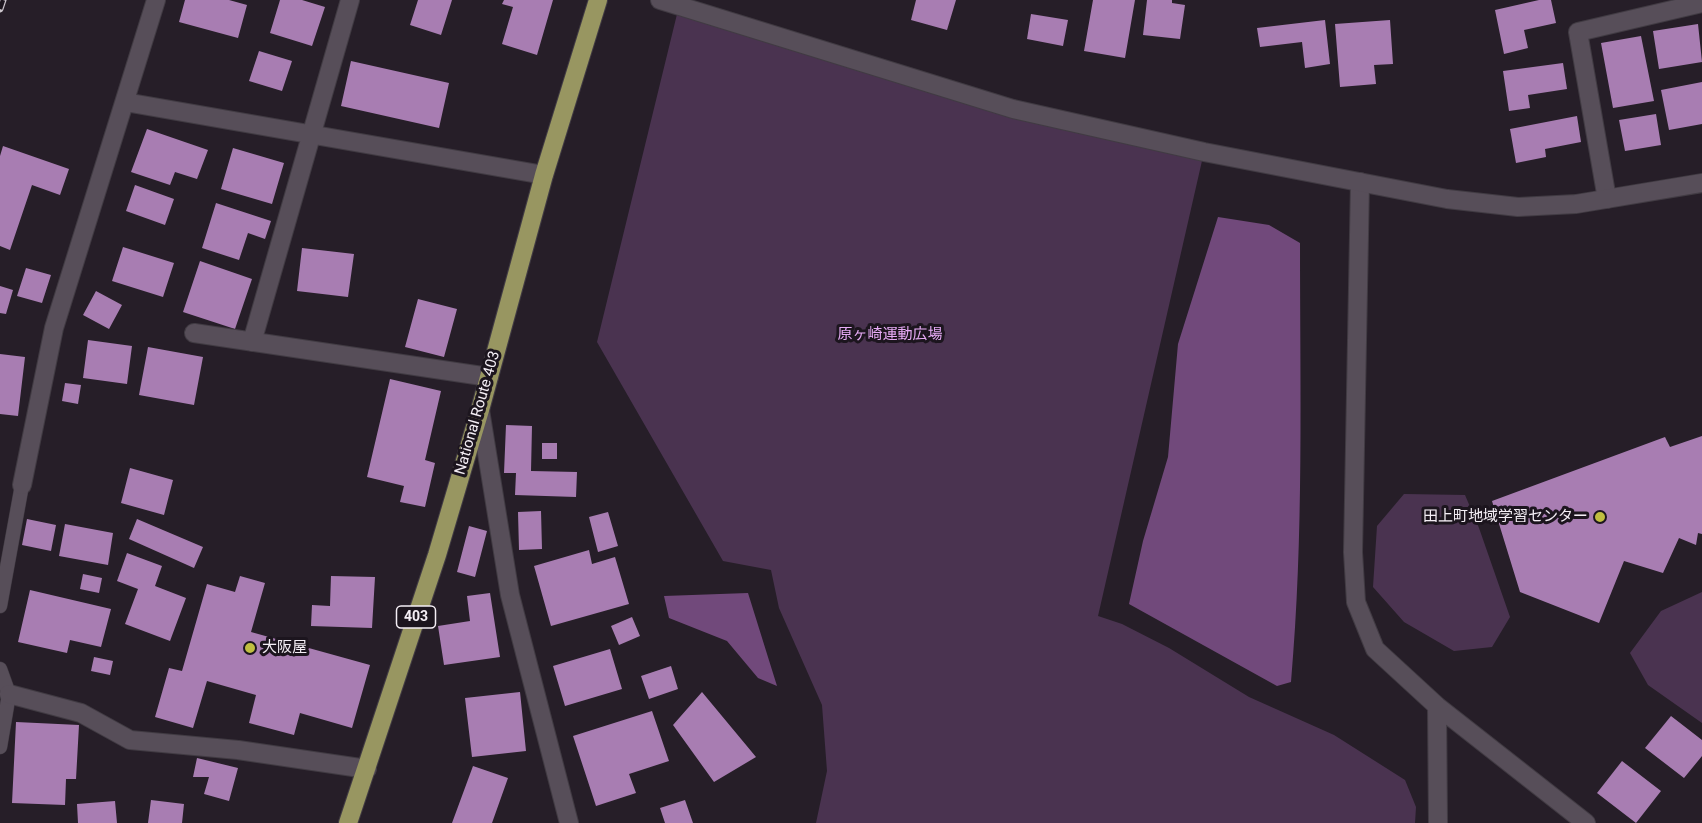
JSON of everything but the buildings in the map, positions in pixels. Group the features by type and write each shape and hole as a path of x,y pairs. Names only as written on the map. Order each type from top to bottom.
{"highway":[{"name":"National Route 403","path":"348,823 437,555 480,410 544,175 598,0"}],"street":[{"path":"22,485 54,328 156,0"},
{"path":"252,342 350,0"},
{"path":"660,0 681,3 1013,109 1204,152 1447,199 1518,207 1576,204 1702,183"},
{"path":"1607,199 1578,32 1702,3"},
{"path":"125,102 544,175"},
{"path":"1360,182 1353,552 1356,602 1375,649 1437,706 1586,823"},
{"path":"194,333 489,377"},
{"path":"480,410 510,595 570,823"},
{"path":"9,694 81,713 130,740 238,750 367,769"},
{"path":"1437,706 1438,823"}],"lane":[{"path":"0,606 22,485"},
{"path":"0,669 9,694 0,747"}],"green space":[{"name":"原ヶ崎運動広場","path":"679,6 1013,109 1204,152 1098,616 1122,624 1169,648 1249,697 1334,735 1405,780 1416,807 1415,823 816,823 827,771 822,705 779,608 771,570 723,561 597,342"},
{"path":"1404,494 1465,495 1510,617 1492,647 1454,651 1404,622 1373,587 1377,526"},
{"path":"1702,592 1702,723 1648,685 1630,653 1661,611"}],"shaded area":[{"path":"1218,217 1269,225 1300,243 1298,572 1291,682 1277,686 1129,604 1143,541 1168,457 1178,344"},
{"path":"748,593 777,686 758,678 727,641 669,618 664,596"}],"railway":[{"path":"0,9 3,0"}],"place":[{"name":"田上町地域学習センター","path":"1600,517"},
{"name":"大阪屋","path":"250,648"}]}
